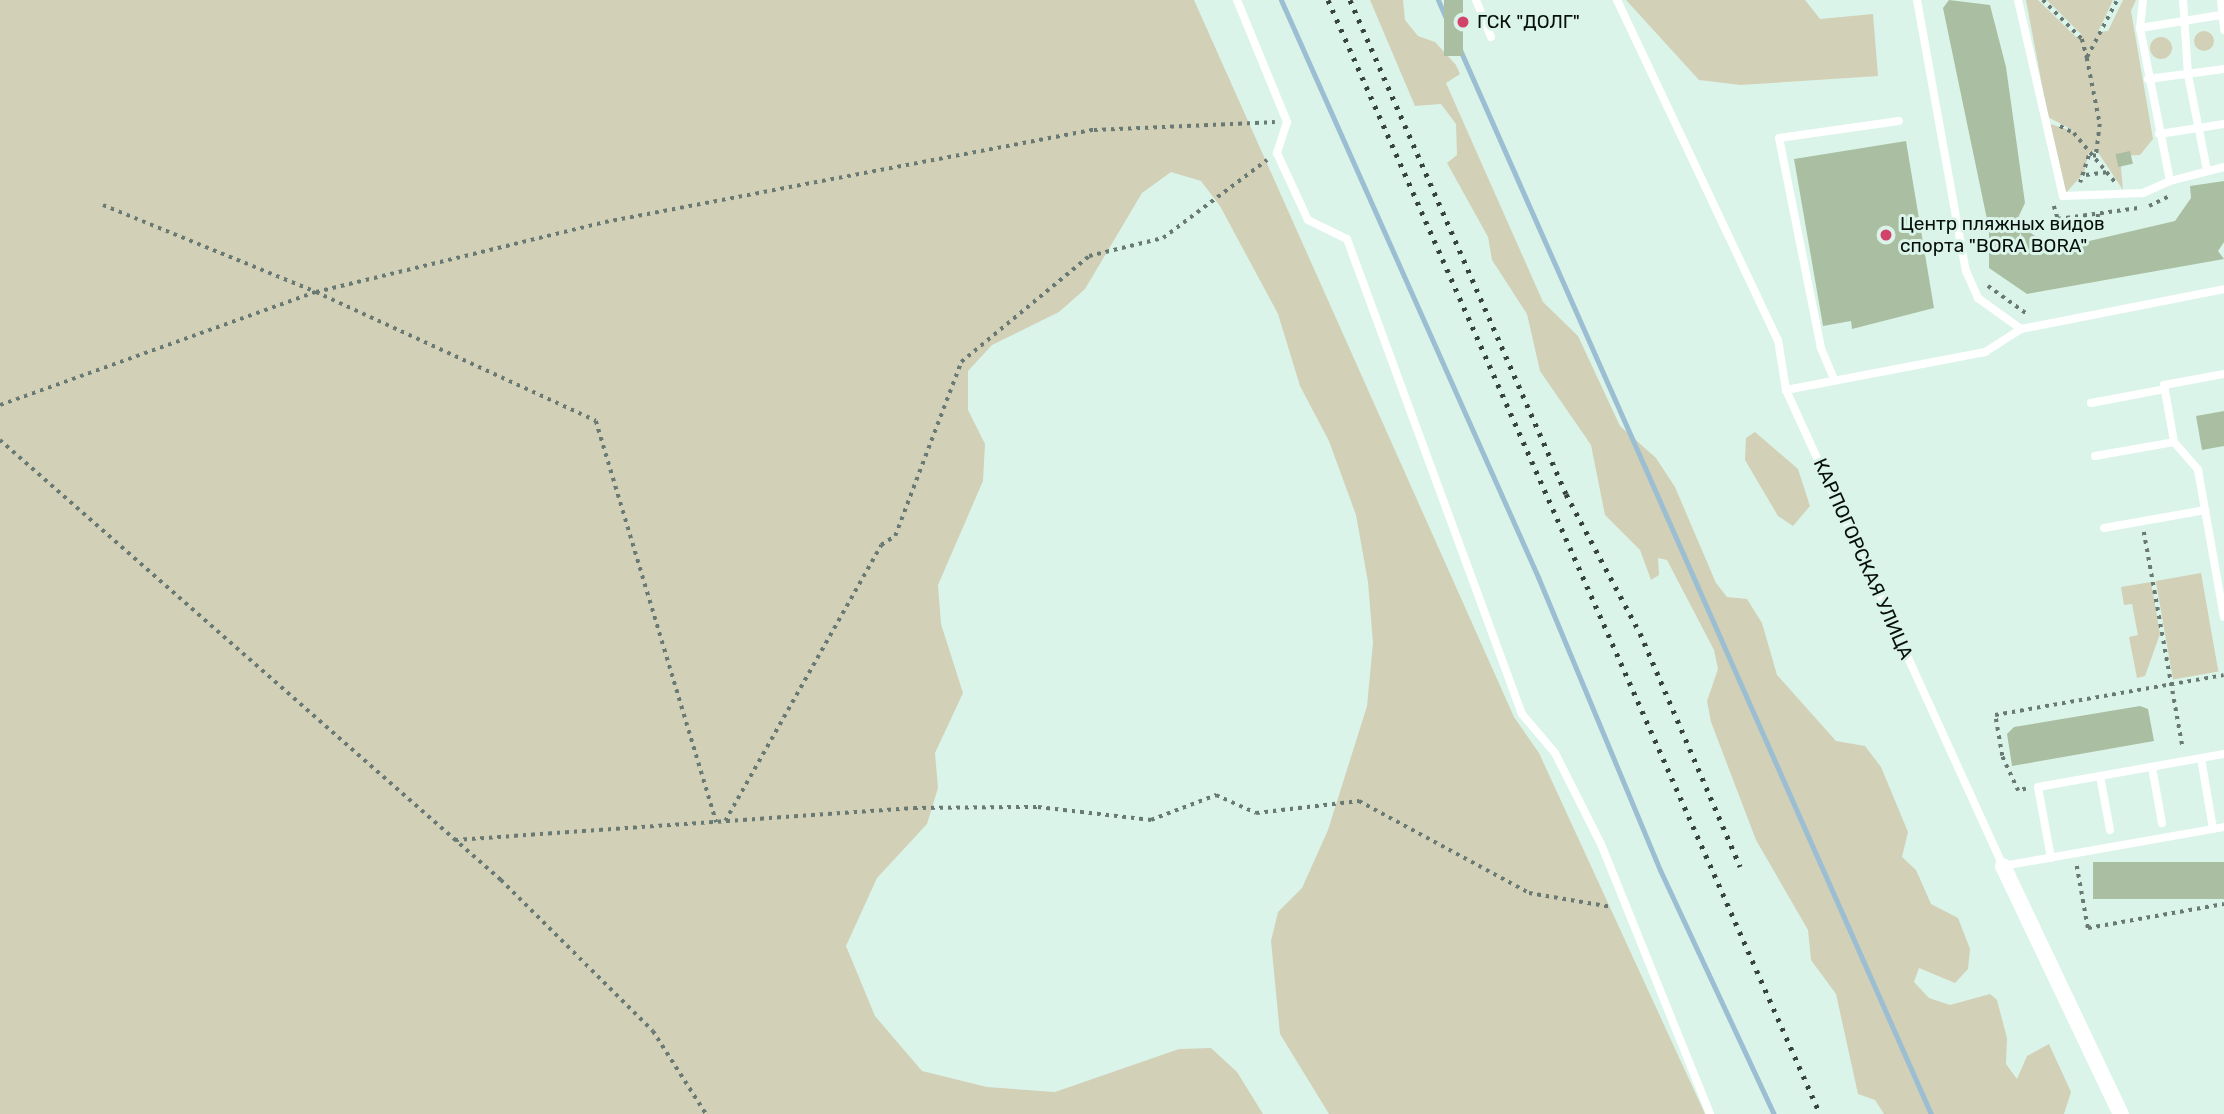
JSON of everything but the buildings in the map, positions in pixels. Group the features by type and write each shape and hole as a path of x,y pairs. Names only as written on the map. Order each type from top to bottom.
{"street":[{"name":"КАРПОГОРСКАЯ УЛИЦА","path":"2003,866 2122,1114"}],"lane":[{"path":"1237,0 1287,122 1277,153 1308,220 1347,239 1521,714 1555,753 1628,909 1710,1114"},
{"path":"1476,0 1491,37"},
{"name":"КАРПОГОРСКАЯ УЛИЦА","path":"1617,0 1778,340 1786,390 2003,866"},
{"path":"1917,0 1966,271 1978,298 2021,329"},
{"path":"2018,0 2063,196 2143,193 2170,180 2224,167"},
{"path":"2143,0 2140,28 2170,180"},
{"path":"2183,0 2187,21 2188,75 2207,170"},
{"path":"2221,0 2224,30"},
{"path":"2140,28 2221,15"},
{"path":"2148,79 2224,69"},
{"path":"1834,379 1821,348 1779,138 1899,121"},
{"path":"2159,134 2224,124"},
{"path":"1786,390 1985,352 2021,329 2224,289"},
{"path":"2091,402 2165,389 2224,374"},
{"path":"2165,389 2174,442 2198,470 2224,617"},
{"path":"2095,456 2174,442"},
{"path":"2104,528 2205,510"},
{"path":"2051,858 2038,787 2224,754"},
{"path":"2201,758 2213,829"},
{"path":"2152,767 2162,823"},
{"path":"2100,776 2110,830"},
{"path":"2003,866 2224,827"}],"path":[{"path":"2043,0 2082,39 2099,124 2096,156"},
{"path":"2087,58 2117,0"},
{"path":"0,405 316,292 605,222 1094,130 1287,122"},
{"path":"2053,122 2096,156 2120,191 2143,193"},
{"path":"725,821 881,545 895,536 961,362 1089,256 1163,238 1277,153"},
{"path":"2071,196 2086,175 2089,156 2096,156"},
{"path":"2086,175 2108,172"},
{"path":"103,205 316,292 596,421 716,822"},
{"path":"2098,214 2099,227"},
{"path":"1978,279 2028,315 2041,313"},
{"path":"0,440 455,840 653,1031 706,1114"},
{"path":"2142,522 2185,761"},
{"path":"2038,787 2018,791 2002,756 1995,715 2224,675"},
{"path":"455,840 725,821 1038,807 1151,820 1216,795 1256,813 1359,800 1529,893 1628,909"},
{"path":"2075,853 2088,928 2224,904"}],"shaded area":[{"path":"0,0 1194,0 1514,717 1539,753 1705,1114 1329,1114 1280,1034 1271,941 1278,912 1302,888 1328,830 1367,706 1373,643 1368,582 1356,515 1329,441 1300,386 1278,314 1220,206 1201,181 1171,172 1142,193 1085,289 1059,312 992,345 968,371 968,410 985,444 983,481 938,585 941,624 963,693 935,753 938,788 927,824 877,878 846,946 875,1016 922,1071 987,1087 1055,1092 1179,1049 1211,1048 1237,1072 1263,1114 0,1114"},
{"path":"1370,0 1403,0 1405,20 1418,36 1435,42 1456,65 1460,74 1446,83 1543,302 1578,336 1620,426 1656,458 1675,487 1716,583 1727,597 1747,599 1762,623 1777,675 1836,741 1865,746 1881,767 1908,832 1902,857 1916,870 1931,904 1958,918 1970,949 1968,969 1955,983 1919,968 1914,982 1929,998 1950,1005 1990,994 1997,1000 2007,1038 2006,1064 2017,1079 2027,1056 2049,1044 2071,1092 2064,1114 1884,1114 1875,1100 1858,1094 1836,994 1811,960 1808,930 1756,840 1711,722 1707,701 1718,669 1714,650 1667,560 1658,558 1659,575 1651,580 1640,550 1605,515 1591,445 1540,371 1527,314 1492,260 1488,237 1447,163 1457,155 1456,124 1441,104 1415,106"},
{"path":"1626,0 1805,0 1820,19 1873,14 1878,76 1741,85 1699,80"},
{"path":"2026,0 2038,0 2076,37 2082,35 2047,0 2113,0 2098,32 2108,31 2123,0 2136,0 2131,11 2153,139 2140,155 2120,156 2123,190 2097,151 2089,152 2084,173 2063,196 2047,123 2076,132 2048,117"},
{"path":"2204,31 2211,34 2214,41 2211,48 2204,51 2197,48 2194,41 2197,34"},
{"path":"2161,37 2169,40 2172,48 2169,56 2161,59 2153,56 2150,48 2153,40"},
{"path":"1755,432 1798,469 1810,506 1793,526 1778,516 1745,460 1746,438"},
{"path":"2201,573 2218,671 2173,679 2156,581"},
{"path":"2151,582 2160,634 2145,676 2137,678 2129,637 2138,635 2132,604 2124,605 2121,587"}],"waterway":[{"path":"1281,0 1538,577 1660,870 1774,1114"},
{"path":"1438,0 1931,1114"}],"railway":[{"path":"1328,0 1820,1114"},
{"path":"1350,0 1566,494 1640,633 1740,866"}],"place":[{"name":"ГСК \"ДОЛГ\"","path":"1463,22"},
{"name":"Центр пляжных видов спорта \"BORA BORA\"","path":"1886,235"}]}
